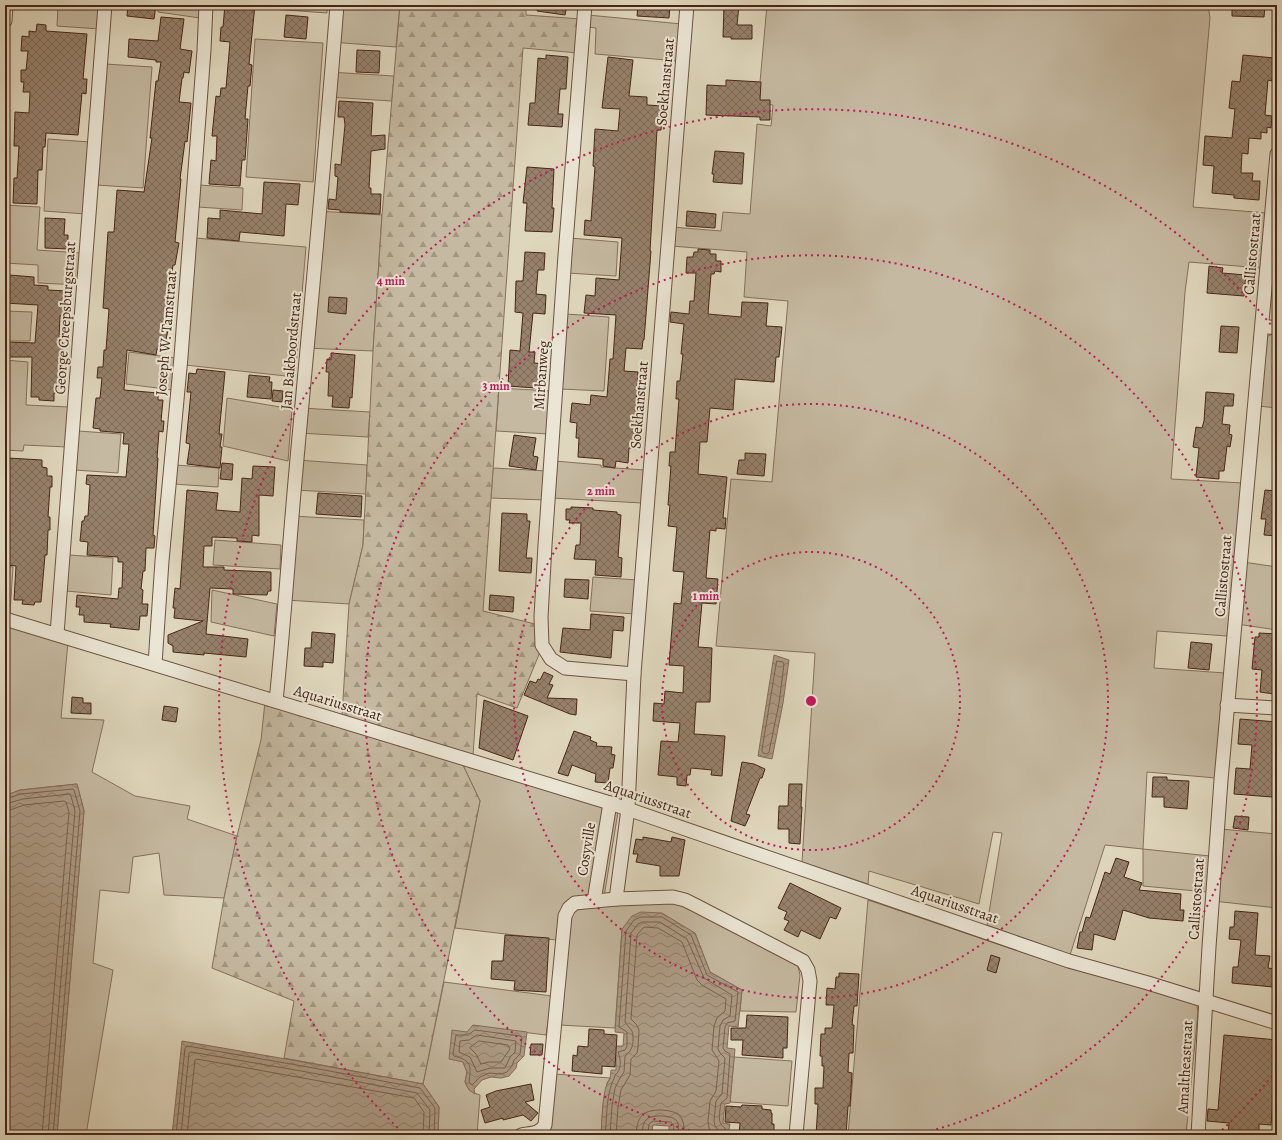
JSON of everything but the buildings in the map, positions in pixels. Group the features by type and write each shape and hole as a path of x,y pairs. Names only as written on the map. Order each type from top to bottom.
{"street":[{"path":"5,21 6,5"},
{"name":"George Creepsburgstraat","path":"57,634 105,5"},
{"name":"Joseph W. Tamstraat","path":"155,664 162,561 180,357 204,50 206,5"},
{"name":"Jan Bakboordstraat","path":"276,701 297,458 322,199 337,5"},
{"name":"Mirbanweg","path":"585,5 565,263 541,617 542,645 550,660 565,668 634,674"},
{"name":"Soekhanstraat","path":"628,809 634,674 687,5"},
{"name":"Callistostraat","path":"1205,1002 1227,705 1277,154"},
{"path":"1262,326 1277,328"},
{"name":"Aquariusstraat","path":"5,619 610,803 1069,961 1148,983 1205,1002 1277,1023"},
{"path":"1227,705 1277,708"},
{"name":"Cosyville","path":"594,901 610,803"},
{"path":"616,899 624,826 628,809"},
{"path":"606,822 624,826"},
{"path":"521,1135 538,1132 544,1125 565,916 569,908 575,904 594,901 616,899 678,898 695,905 803,961 808,970 810,981 796,1135"},
{"name":"Amaltheastraat","path":"1198,1135 1205,1002"}],"green space":[{"path":"58,5 101,5 99,29 57,26"},
{"path":"158,5 201,5 200,18 158,12"},
{"path":"260,5 327,5 327,13 259,8"},
{"path":"334,5 400,5 396,47 331,42"},
{"path":"400,5 526,5 526,15 581,19 578,53 523,48 483,611 539,625 540,652 517,708 477,694 473,756 342,715 349,604 363,545 382,215"},
{"path":"767,5 1208,5 1210,18 1193,207 1267,213 1262,268 1189,262 1185,292 1171,479 1243,483 1227,636 1157,631 1154,668 1225,673 1216,778 1147,772 1143,849 1105,845 1070,955 987,925 1002,833 993,832 979,904 869,871 868,884 802,862 815,653 716,646 731,479 772,482 788,301 744,297 747,252 671,246 672,227 721,231 723,212 750,214 757,124 771,126 773,105 758,104"},
{"path":"588,15 682,24 678,61 595,54 596,28 588,27"},
{"path":"255,39 323,43 313,182 246,177"},
{"path":"105,64 152,67 143,188 96,185"},
{"path":"329,72 394,76 392,101 328,97"},
{"path":"48,139 90,142 86,214 44,211"},
{"path":"199,185 243,188 242,210 198,207"},
{"path":"5,205 40,207 37,250 82,253 80,285 38,283 38,265 5,263"},
{"path":"317,211 382,215 373,351 306,348"},
{"path":"195,238 306,247 295,377 185,365"},
{"path":"570,238 618,242 616,276 567,273"},
{"path":"5,311 32,312 30,341 5,341"},
{"path":"566,314 609,317 604,391 561,389"},
{"path":"1277,333 1277,408 1258,406 1266,337"},
{"path":"129,352 176,358 173,390 126,384"},
{"path":"5,360 28,362 26,405 69,407 67,447 24,445 23,451 5,450"},
{"path":"499,388 551,391 549,434 496,431"},
{"path":"227,398 292,409 288,461 223,446"},
{"path":"301,408 370,412 368,437 299,433"},
{"path":"78,431 121,434 118,473 75,470"},
{"path":"297,460 367,465 366,494 295,490"},
{"path":"555,461 601,465 601,467 645,470 642,503 552,498"},
{"path":"175,465 219,468 218,487 173,484"},
{"path":"493,468 547,471 545,500 491,498"},
{"path":"292,516 364,520 363,545 349,604 286,600"},
{"path":"215,540 281,545 280,569 213,565"},
{"path":"69,555 113,558 111,595 66,591"},
{"path":"1243,562 1277,567 1277,630 1237,624"},
{"path":"5,566 13,567 10,613 5,612"},
{"path":"593,577 637,580 635,614 590,611"},
{"path":"212,590 277,604 274,636 211,622"},
{"path":"5,624 68,642 61,718 104,720 92,772 135,796 190,806 187,819 237,836 224,898 164,895 159,853 133,857 129,893 100,890 93,963 113,970 86,1135 57,1135 84,811 77,784 20,790 7,795 8,767 5,767 7,686 5,685"},
{"path":"265,702 462,763 480,801 423,1084 284,1058 294,1001 212,968 224,898 237,836 261,740"},
{"path":"462,763 618,812 604,897 573,899 559,914 556,940 455,928 480,801"},
{"path":"1220,829 1277,834 1277,908 1213,901"},
{"path":"1143,849 1210,856 1207,892 1143,886"},
{"path":"868,900 1068,968 1133,984 1192,1002 1197,1006 1198,1012 1186,1135 848,1135"},
{"path":"676,902 797,962 800,975 796,1012 740,1011 742,990 710,972 695,933 622,929 615,1028 559,1025 569,920 573,912 580,909 625,903"},
{"path":"444,982 552,996 546,1035 473,1026 463,1062 467,1072 466,1084 469,1089 480,1095 477,1135 438,1135 439,1107 423,1084"},
{"path":"734,1057 792,1061 788,1106 730,1102"},
{"path":"554,1074 610,1078 607,1083 603,1105 601,1135 542,1135"}],"water":[{"path":"774,655 789,660 783,703 772,759 758,756"},
{"path":"77,784 84,811 57,1135 5,1135 5,804 7,795 20,790"},
{"path":"641,912 662,913 695,933 710,972 742,990 738,1027 729,1026 727,1048 735,1049 730,1103 725,1104 723,1123 730,1124 728,1135 669,1135 669,1126 653,1125 651,1135 601,1135 605,1089 610,1079 611,1070 616,1070 616,1057 613,1056 614,1046 623,1046 624,1033 615,1032 622,929 632,916"},
{"path":"473,1025 527,1032 524,1056 517,1063 516,1068 509,1076 501,1078 491,1077 482,1080 474,1089 475,1094 469,1090 465,1082 467,1072 463,1062 449,1059 452,1030 467,1032"},
{"path":"182,1041 423,1084 439,1107 438,1135 172,1135"}]}
